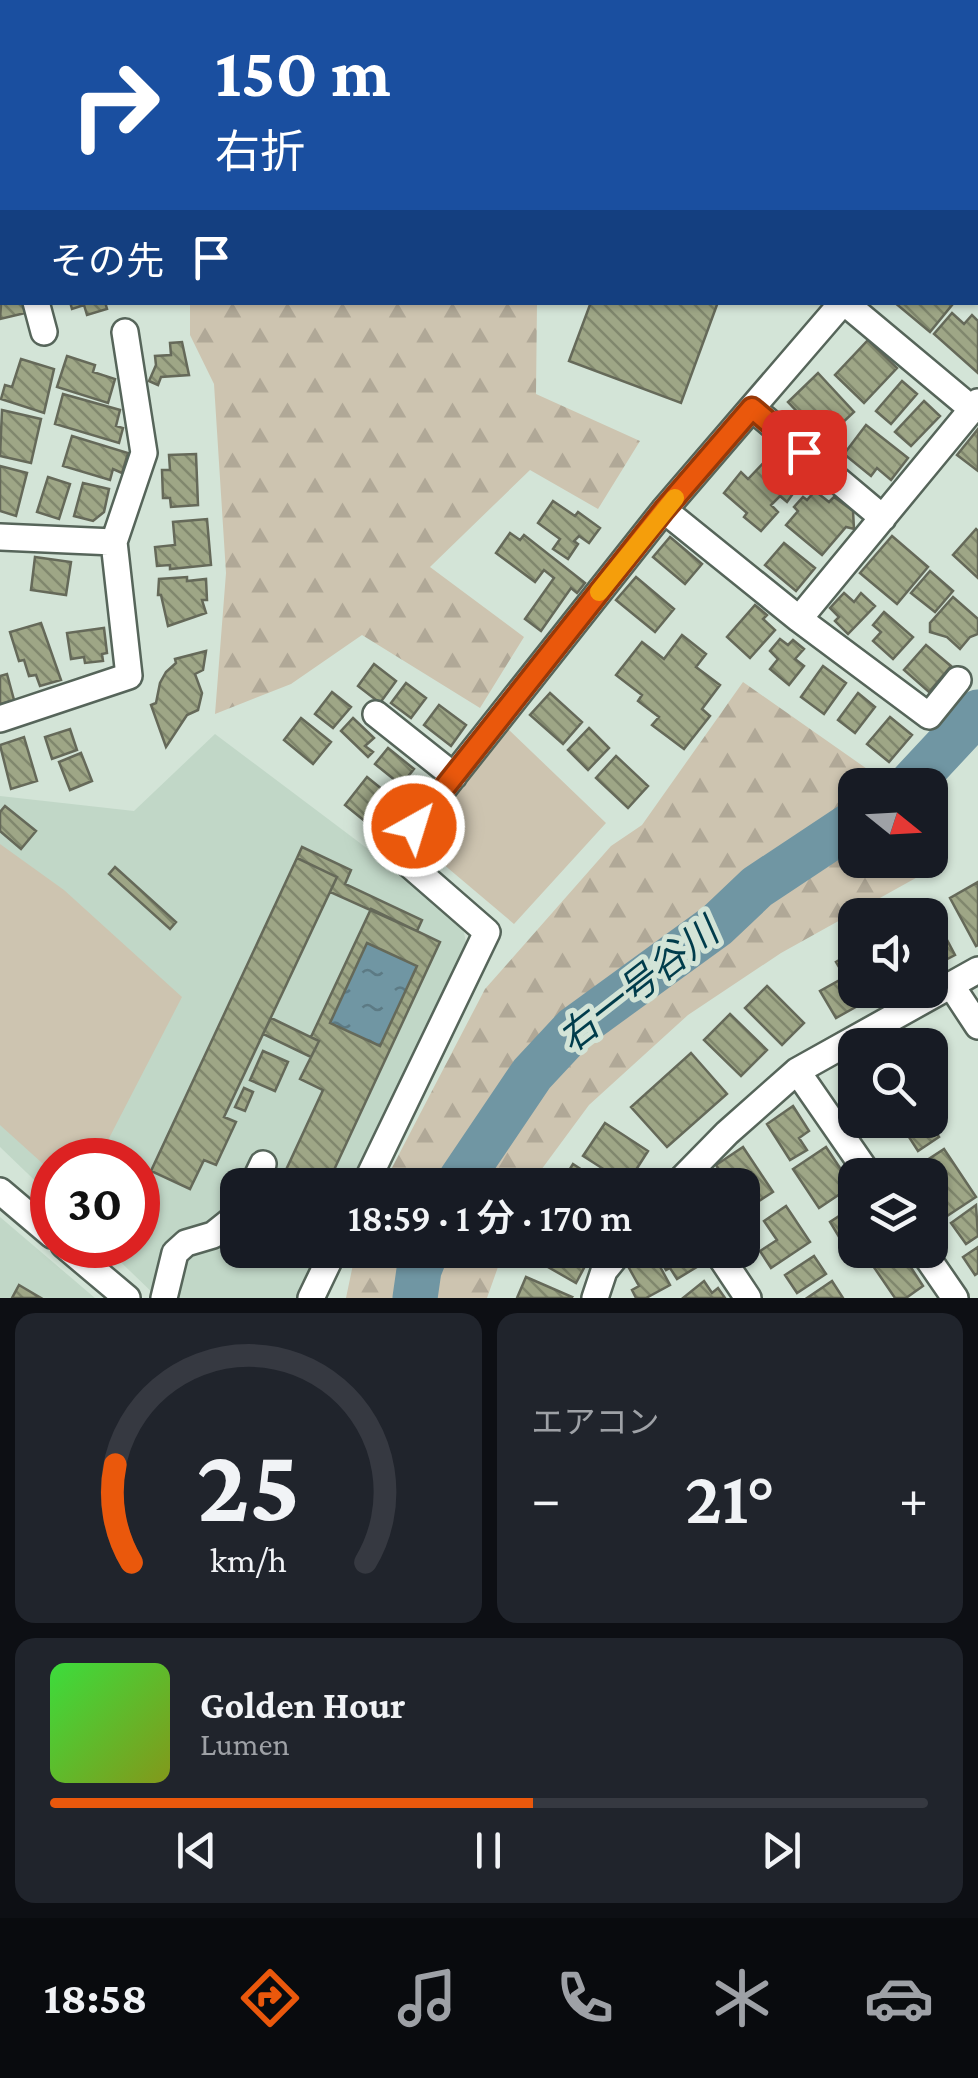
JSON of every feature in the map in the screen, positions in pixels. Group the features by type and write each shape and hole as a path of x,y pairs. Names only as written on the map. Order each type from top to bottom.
{"street":[{"path":"37,305 44,332"},
{"path":"373,1168 486,932 394,850 664,510 840,305"},
{"path":"800,618 975,406 847,305"},
{"path":"0,719 129,676 114,542 144,453 125,332"},
{"path":"752,408 882,518"},
{"path":"664,510 930,716 958,680"},
{"path":"0,536 114,542"},
{"path":"376,714 454,776"},
{"path":"692,1168 797,1071 978,970"},
{"path":"951,985 978,1026"},
{"path":"797,1071 858,1158"},
{"path":"0,1191 30,1216"},
{"path":"164,1298 175,1253 186,1243 220,1229"},
{"path":"91,1268 127,1298"},
{"path":"310,1298 325,1268"},
{"path":"595,1298 607,1268"},
{"path":"728,1268 748,1298"},
{"path":"934,1268 955,1298"}],"shaded area":[{"path":"215,734 461,919 466,942 360,1168 220,1168 220,1268 313,1268 299,1298 158,1298 127,1268 160,1268 160,1138 30,1138 30,1176 0,1147 0,796 134,811"},
{"path":"0,1217 30,1243 30,1268 60,1268 95,1298 0,1298"}],"green space":[{"path":"190,305 537,305 536,394 640,441 598,509 530,470 430,567 524,637 480,708 362,635 291,684 215,714 226,573 214,384 190,335"},
{"path":"743,682 866,768 838,768 838,878 916,878 880,898 838,898 838,921 781,953 688,1015 589,1105 543,1168 392,1168 485,989 611,846 642,825"},
{"path":"508,729 606,823 514,924 417,842"},
{"path":"0,844 64,890 182,997 109,1138 30,1138 30,1152 0,1125"},
{"path":"352,1268 498,1268 487,1298 346,1298"}],"water":[{"path":"367,943 417,966 380,1046 330,1023"}],"building":[{"path":"1,305 24,305 25,313 0,319"},
{"path":"84,305 106,305 107,309 87,315"},
{"path":"590,305 717,305 681,403 569,361"},
{"path":"898,305 952,305 930,332"},
{"path":"952,313 964,324 972,315 978,321 978,373 934,334"},
{"path":"868,340 897,368 864,403 835,375"},
{"path":"182,342 189,375 161,377 158,385 149,381 156,365 155,356 171,355 170,343"},
{"path":"67,356 95,365 93,372 115,379 108,403 57,387"},
{"path":"21,359 54,369 44,413 1,399 5,385 12,387"},
{"path":"818,373 854,412 824,440 788,402"},
{"path":"902,381 917,394 891,424 876,411"},
{"path":"63,394 120,410 116,426 123,428 119,443 55,424"},
{"path":"924,401 940,416 911,446 895,432"},
{"path":"2,410 41,419 31,463 0,456"},
{"path":"866,425 908,458 891,480 877,468 871,476 844,454"},
{"path":"978,429 978,471 957,455"},
{"path":"72,436 128,453 122,473 113,469 110,480 63,466"},
{"path":"196,454 198,505 171,507 170,498 163,498 162,470 170,470 169,455"},
{"path":"768,458 776,465 781,459 805,477 787,502 780,496 771,505 778,512 761,531 724,493 741,472 748,479"},
{"path":"0,466 27,473 16,516 0,511"},
{"path":"48,477 70,484 59,519 37,512"},
{"path":"83,483 109,489 104,512 93,521 74,516"},
{"path":"815,491 829,502 834,497 853,511 854,529 846,527 822,555 786,525 798,511 794,507"},
{"path":"553,501 600,528 589,543 579,536 568,559 553,549 560,539 538,523"},
{"path":"207,519 211,565 170,569 170,565 157,566 155,547 175,545 173,522"},
{"path":"978,531 978,578 953,555"},
{"path":"510,533 520,540 524,535 585,583 577,593 571,588 541,631 525,619 554,578 544,570 535,582 496,553"},
{"path":"892,536 928,567 897,604 860,573"},
{"path":"670,537 702,564 685,584 653,557"},
{"path":"784,543 815,568 796,591 765,565"},
{"path":"35,557 71,562 66,595 31,590"},
{"path":"930,571 953,591 935,612 911,593"},
{"path":"187,577 187,581 206,579 207,600 202,600 206,613 168,626 158,595 159,579"},
{"path":"636,577 674,609 655,632 616,600"},
{"path":"844,593 854,602 861,593 875,606 848,634 835,621 839,617 830,608"},
{"path":"953,597 978,619 978,634 960,649 947,637 930,632 930,623"},
{"path":"755,605 767,615 763,619 775,630 750,658 727,637"},
{"path":"884,612 913,637 893,659 873,641 881,632 873,625"},
{"path":"41,623 61,680 40,686 36,675 29,676 24,660 19,661 10,632"},
{"path":"104,628 107,653 102,654 103,661 85,663 84,657 71,659 67,633"},
{"path":"682,635 706,654 696,667 720,685 702,709 710,716 684,749 652,725 659,717 638,701 642,695 616,675 642,642 664,659"},
{"path":"780,639 788,645 793,640 804,649 795,659 804,666 789,685 770,669 778,659 770,651"},
{"path":"926,645 951,666 929,692 904,670"},
{"path":"206,651 203,670 195,674 202,693 198,710 187,715 166,747 151,705 156,703 160,683 175,659"},
{"path":"374,664 396,681 380,703 358,686"},
{"path":"823,666 846,683 824,714 801,697"},
{"path":"7,674 14,700 0,704 0,676"},
{"path":"406,683 426,698 411,718 391,703"},
{"path":"332,692 351,707 333,728 315,714"},
{"path":"550,693 582,722 563,744 530,715"},
{"path":"858,693 875,707 855,733 838,720"},
{"path":"439,705 466,725 451,746 424,725"},
{"path":"890,717 912,735 889,762 867,744"},
{"path":"301,718 331,742 313,764 284,740"},
{"path":"353,718 374,738 365,746 373,752 368,757 341,731"},
{"path":"589,728 609,748 588,770 568,750"},
{"path":"70,729 77,750 52,759 45,737"},
{"path":"24,737 37,781 11,789 0,745"},
{"path":"388,748 414,769 401,785 375,764"},
{"path":"81,753 92,781 70,790 59,762"},
{"path":"616,756 648,786 628,808 596,778"},
{"path":"367,777 399,803 377,831 345,805"},
{"path":"5,806 36,831 21,849 0,831 0,812"},
{"path":"302,847 351,870 345,884 422,920 417,931 330,892 337,877 297,858"},
{"path":"297,858 337,877 224,1117 236,1122 216,1165 204,1160 190,1189 160,1175 160,1152"},
{"path":"115,867 176,922 170,929 109,874"},
{"path":"978,882 978,945 976,946 950,898"},
{"path":"371,909 440,942 335,1168 287,1168 323,1090 300,1079 319,1041 311,1037","holes":["367,943 417,966 380,1046 330,1023"]},
{"path":"838,981 838,1008 854,1008 836,1018 820,991"},
{"path":"767,986 804,1023 782,1045 745,1008"},
{"path":"730,1014 767,1050 741,1076 704,1040"},
{"path":"271,1018 319,1041 311,1057 263,1034"},
{"path":"263,1051 288,1062 275,1091 250,1080"},
{"path":"691,1053 727,1094 667,1147 631,1107"},
{"path":"244,1088 253,1092 245,1111 235,1107"},
{"path":"793,1106 809,1131 799,1138 807,1150 790,1160 767,1124"},
{"path":"605,1123 648,1151 637,1168 602,1168 583,1156"},
{"path":"910,1138 938,1138 918,1151"},
{"path":"743,1147 757,1168 718,1168 716,1165"},
{"path":"826,1147 838,1165 838,1195 819,1208 793,1169"},
{"path":"944,1149 976,1197 948,1215 948,1158 930,1158"},
{"path":"760,1172 773,1192 760,1200"},
{"path":"976,1205 978,1236 966,1244 951,1223"},
{"path":"786,1206 810,1242 771,1268 760,1251 777,1240 764,1221"},
{"path":"838,1217 838,1235 830,1222"},
{"path":"978,1247 978,1273 975,1275 963,1257"},
{"path":"814,1256 826,1274 797,1293 785,1275"},
{"path":"550,1268 584,1268 576,1283"},
{"path":"629,1268 661,1268 670,1285 646,1298 636,1298 632,1290 639,1286"},
{"path":"670,1268 695,1268 677,1279"},
{"path":"874,1268 911,1268 923,1286 906,1298 895,1298"},
{"path":"526,1277 572,1297 517,1298"},
{"path":"704,1281 712,1293 718,1288 725,1298 683,1298"},
{"path":"832,1281 843,1298 807,1298"},
{"path":"19,1285 41,1298 12,1298"}],"waterway":[{"name":"右一号谷川","path":"926,768 978,712"},
{"name":"右一号谷川","path":"468,1168 532,1074 574,1029 717,925 757,887 838,833"},
{"name":"右一号谷川","path":"415,1298 420,1268"}],"slow traffic":[{"path":"599,592 675,498"}],"route":[{"path":"414,826 664,510 752,408 804,452"}]}
